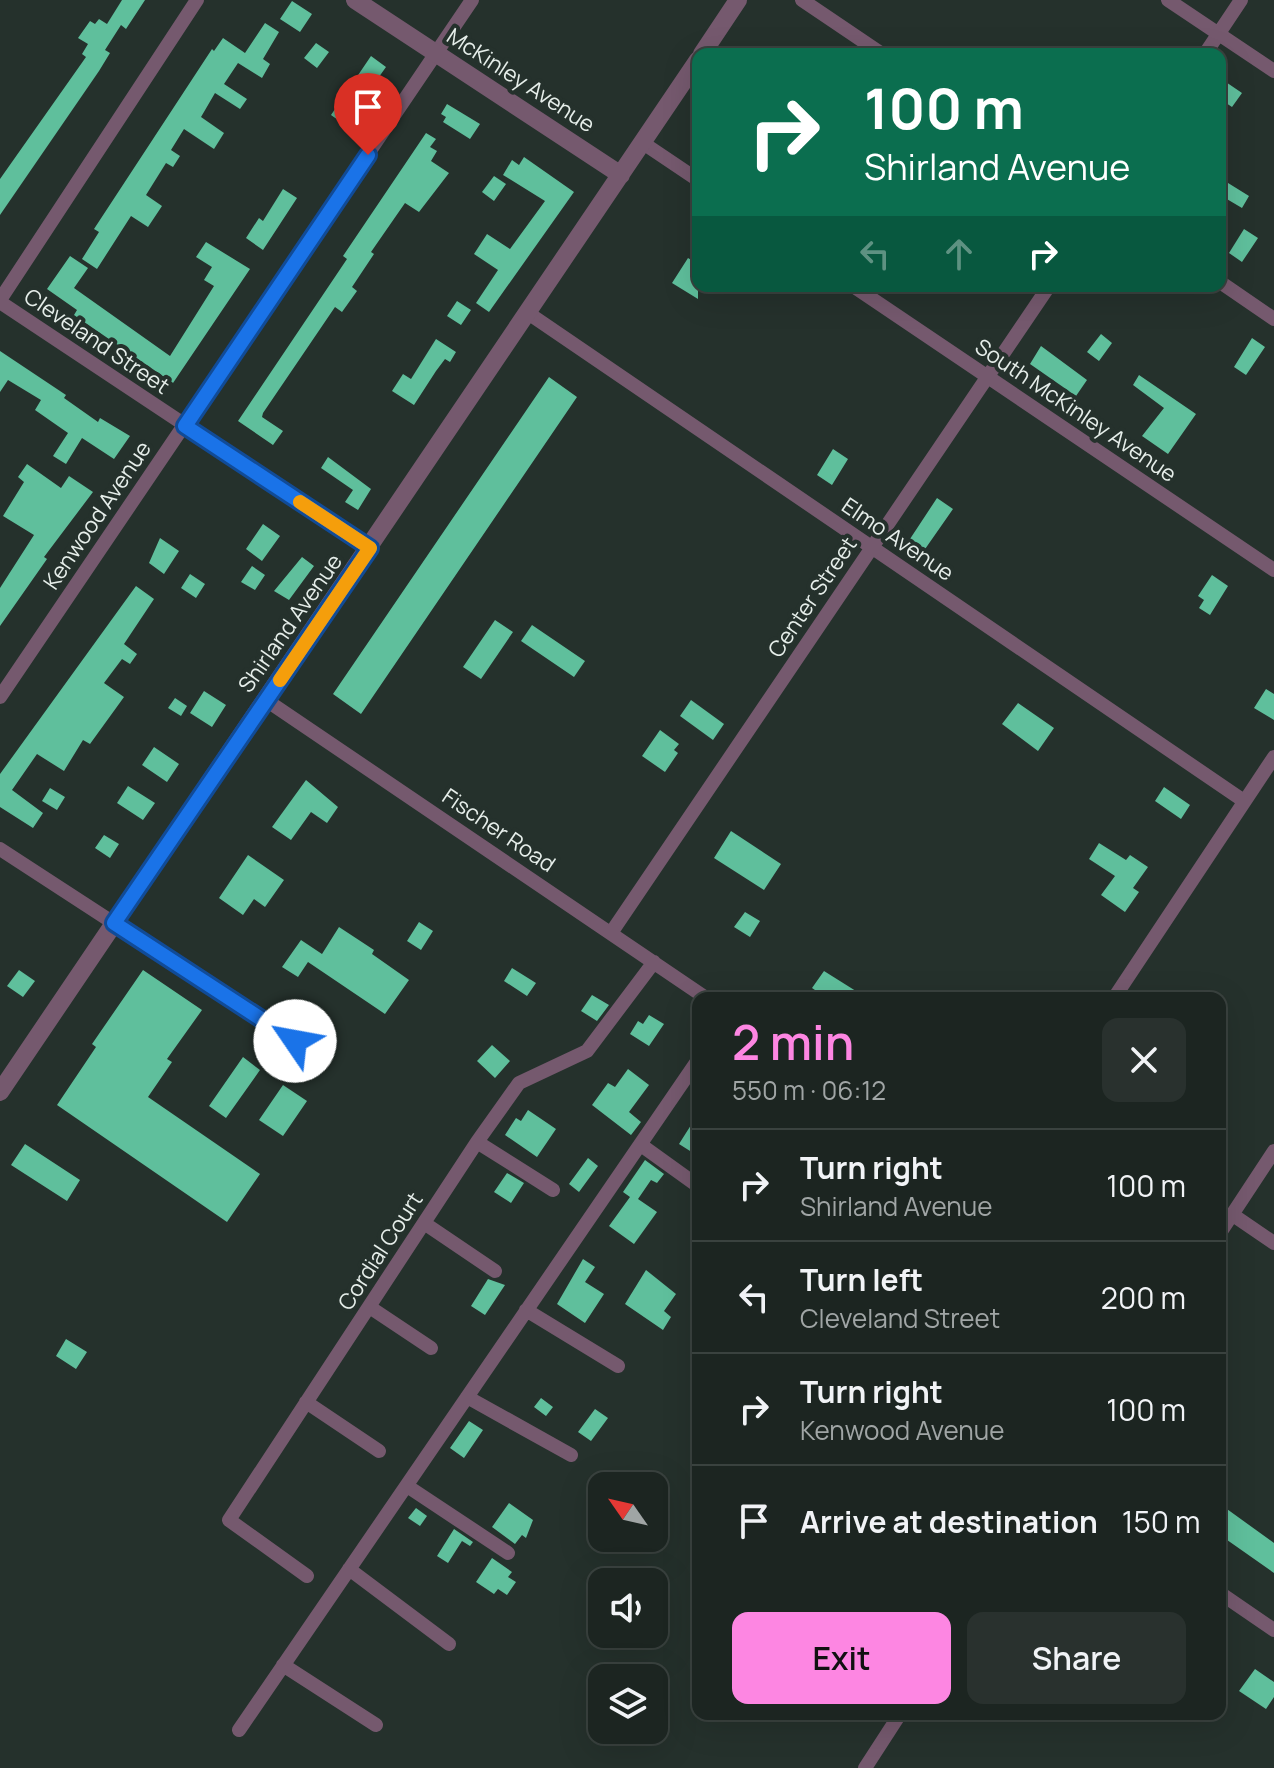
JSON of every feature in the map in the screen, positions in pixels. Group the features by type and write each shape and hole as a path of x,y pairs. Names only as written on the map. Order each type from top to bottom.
{"street":[{"path":"0,301 197,0"},
{"name":"McKinley Avenue","path":"355,0 621,175"},
{"name":"Kenwood Avenue","path":"0,697 472,0"},
{"path":"706,48 738,0"},
{"path":"802,0 873,48"},
{"path":"1168,0 1274,71"},
{"path":"1209,48 1241,0"},
{"name":"Shirland Avenue","path":"0,1092 692,69"},
{"path":"643,143 692,176"},
{"path":"1226,286 1274,319"},
{"name":"South McKinley Avenue","path":"862,292 1274,570"},
{"name":"Center Street","path":"611,933 1045,292"},
{"name":"Cleveland Street","path":"0,301 370,548"},
{"name":"Elmo Avenue","path":"528,313 1244,801"},
{"name":"Fischer Road","path":"266,700 697,992"},
{"path":"1118,992 1274,757"},
{"path":"0,849 295,1041"},
{"name":"Cordial Court","path":"307,1576 229,1520 519,1083 587,1051 654,962"},
{"path":"239,1730 692,1069"},
{"path":"477,1142 553,1190"},
{"path":"641,1145 692,1182"},
{"path":"1226,1225 1274,1151"},
{"path":"1233,1215 1274,1243"},
{"path":"424,1223 495,1271"},
{"path":"371,1308 431,1348"},
{"path":"526,1310 618,1366"},
{"path":"467,1397 571,1455"},
{"path":"306,1402 379,1451"},
{"path":"407,1486 508,1553"},
{"path":"349,1569 449,1644"},
{"path":"1226,1597 1274,1630"},
{"path":"283,1665 376,1725"},
{"path":"865,1768 896,1720"}],"building":[{"path":"122,0 145,0 126,29 121,25 105,50 110,53 99,71 0,215 0,179 86,57 82,54 88,44 78,38 90,21 95,24 99,19 107,24"},
{"path":"292,1 312,14 300,32 280,19"},
{"path":"265,23 279,32 263,59 270,64 262,78 238,63 224,84 247,99 240,109 215,93 201,117 224,133 214,149 184,129 171,150 180,156 173,167 166,163 146,195 162,206 148,227 131,216 97,269 82,259 99,232 94,229 212,49 214,51 223,38 245,53"},
{"path":"316,43 329,52 317,68 304,58"},
{"path":"371,56 386,67 345,125 331,115"},
{"path":"1226,82 1242,93 1232,107 1226,103"},
{"path":"447,104 480,124 470,139 443,122 446,117 441,114"},
{"path":"426,133 436,139 430,147 437,151 431,161 449,173 419,212 405,203 371,252 374,254 352,287 357,291 342,312 335,307 263,413 262,417 283,431 273,445 238,421 347,259 343,256"},
{"path":"524,157 574,192 489,312 476,303 498,270 474,254 487,234 510,249 545,201 503,175 512,160 519,165"},
{"path":"494,176 506,184 494,201 482,192"},
{"path":"1226,182 1249,196 1242,208 1226,199"},
{"path":"283,189 297,198 263,250 246,238 259,218 263,221"},
{"path":"1244,229 1258,238 1242,262 1229,253"},
{"path":"206,242 250,269 173,383 74,315 77,310 47,289 70,256 88,268 74,288 170,356 214,286 204,280 212,267 196,257"},
{"path":"688,258 692,260 692,292 698,292 698,299 672,283"},
{"path":"457,301 471,310 461,325 447,316"},
{"path":"1101,334 1112,343 1099,361 1087,352"},
{"path":"1252,338 1265,347 1246,375 1234,367"},
{"path":"436,339 456,352 450,362 445,359 414,405 392,391 403,374 411,379"},
{"path":"1041,346 1087,380 1076,396 1030,364"},
{"path":"0,351 66,395 64,398 98,422 100,418 130,436 114,459 82,438 66,464 53,456 68,433 35,410 41,400 8,380 0,392"},
{"path":"1139,375 1196,414 1168,454 1142,436 1164,408 1133,385"},
{"path":"549,377 577,397 361,714 333,694"},
{"path":"833,449 848,459 832,485 817,475"},
{"path":"328,457 371,489 358,510 345,502 353,490 321,468"},
{"path":"27,464 61,488 69,476 93,492 44,557 47,559 0,626 0,588 34,535 3,516 24,482 18,477"},
{"path":"937,498 953,509 923,552 908,542"},
{"path":"263,524 280,536 262,561 246,549"},
{"path":"160,538 179,551 164,574 149,563"},
{"path":"302,557 314,566 289,600 274,591"},
{"path":"252,566 265,575 255,590 241,582"},
{"path":"190,574 205,584 196,598 181,588"},
{"path":"1212,575 1228,586 1210,615 1199,608 1204,600 1198,596"},
{"path":"136,586 154,599 124,644 137,654 130,664 122,659 104,683 124,697 90,744 83,740 64,771 37,754 12,790 43,813 33,828 0,807 0,774"},
{"path":"495,620 513,632 481,679 463,667"},
{"path":"532,625 585,661 574,677 521,641"},
{"path":"1266,689 1274,694 1274,720 1254,708"},
{"path":"204,691 226,705 212,727 190,713"},
{"path":"175,698 187,706 181,716 168,708"},
{"path":"691,700 724,724 713,740 680,716"},
{"path":"1018,703 1054,728 1038,751 1002,724"},
{"path":"660,730 679,744 674,750 678,753 665,772 642,756"},
{"path":"154,747 179,764 167,782 142,765"},
{"path":"306,780 338,807 327,823 311,812 291,840 272,827"},
{"path":"128,786 155,803 143,820 117,803"},
{"path":"1164,787 1190,805 1181,819 1155,801"},
{"path":"50,788 65,797 57,810 42,801"},
{"path":"731,831 781,864 764,890 714,858"},
{"path":"104,835 119,844 110,858 95,848"},
{"path":"1099,843 1126,860 1130,855 1148,867 1133,888 1139,892 1125,912 1101,895 1115,876 1089,859"},
{"path":"248,855 284,880 265,907 254,899 243,915 219,898"},
{"path":"745,912 760,921 750,937 734,927"},
{"path":"419,922 433,931 421,950 407,941"},
{"path":"339,927 374,950 372,954 409,980 385,1014 308,962 298,977 282,967 301,940 322,954"},
{"path":"512,968 536,983 527,996 504,981"},
{"path":"19,970 35,981 23,997 7,986"},
{"path":"143,970 202,1010 167,1059 172,1062 148,1097 260,1174 227,1222 57,1105 96,1047 92,1044"},
{"path":"824,971 857,992 818,992 812,988"},
{"path":"592,995 609,1005 597,1021 581,1011"},
{"path":"649,1015 664,1024 649,1046 630,1034 638,1021 643,1024"},
{"path":"492,1045 510,1061 495,1078 477,1061"},
{"path":"243,1057 260,1070 226,1118 209,1106"},
{"path":"628,1069 649,1085 629,1112 641,1122 631,1135 592,1105 608,1083 615,1087"},
{"path":"283,1085 307,1101 283,1136 259,1120"},
{"path":"528,1110 556,1129 537,1157 505,1135 516,1118 521,1121"},
{"path":"692,1123 692,1152 679,1144"},
{"path":"25,1144 80,1180 67,1201 11,1165"},
{"path":"588,1158 598,1166 579,1192 569,1184"},
{"path":"645,1160 664,1174 657,1183 651,1180 638,1199 657,1212 634,1244 609,1226 630,1197 623,1192"},
{"path":"507,1173 524,1183 511,1203 494,1192"},
{"path":"583,1259 595,1267 585,1282 604,1294 585,1323 557,1304"},
{"path":"646,1270 676,1294 664,1311 671,1317 663,1330 625,1304"},
{"path":"488,1279 505,1285 485,1315 471,1306"},
{"path":"66,1339 87,1352 76,1369 56,1356"},
{"path":"541,1398 553,1407 546,1416 534,1407"},
{"path":"595,1409 608,1418 591,1441 578,1432"},
{"path":"469,1421 483,1430 464,1458 450,1448"},
{"path":"509,1503 533,1520 526,1538 522,1535 515,1544 492,1527"},
{"path":"416,1508 427,1516 420,1526 408,1518"},
{"path":"1226,1508 1274,1543 1274,1573 1226,1539"},
{"path":"454,1529 473,1542 470,1546 462,1541 448,1563 437,1556"},
{"path":"492,1558 512,1572 508,1577 516,1582 507,1595 498,1589 494,1594 476,1582"},
{"path":"1255,1669 1274,1682 1274,1697 1266,1709 1239,1691"}],"slow traffic":[{"path":"280,680 370,548 300,502"}],"route":[{"path":"295,1041 114,923 370,548 185,426 368,155"}]}
